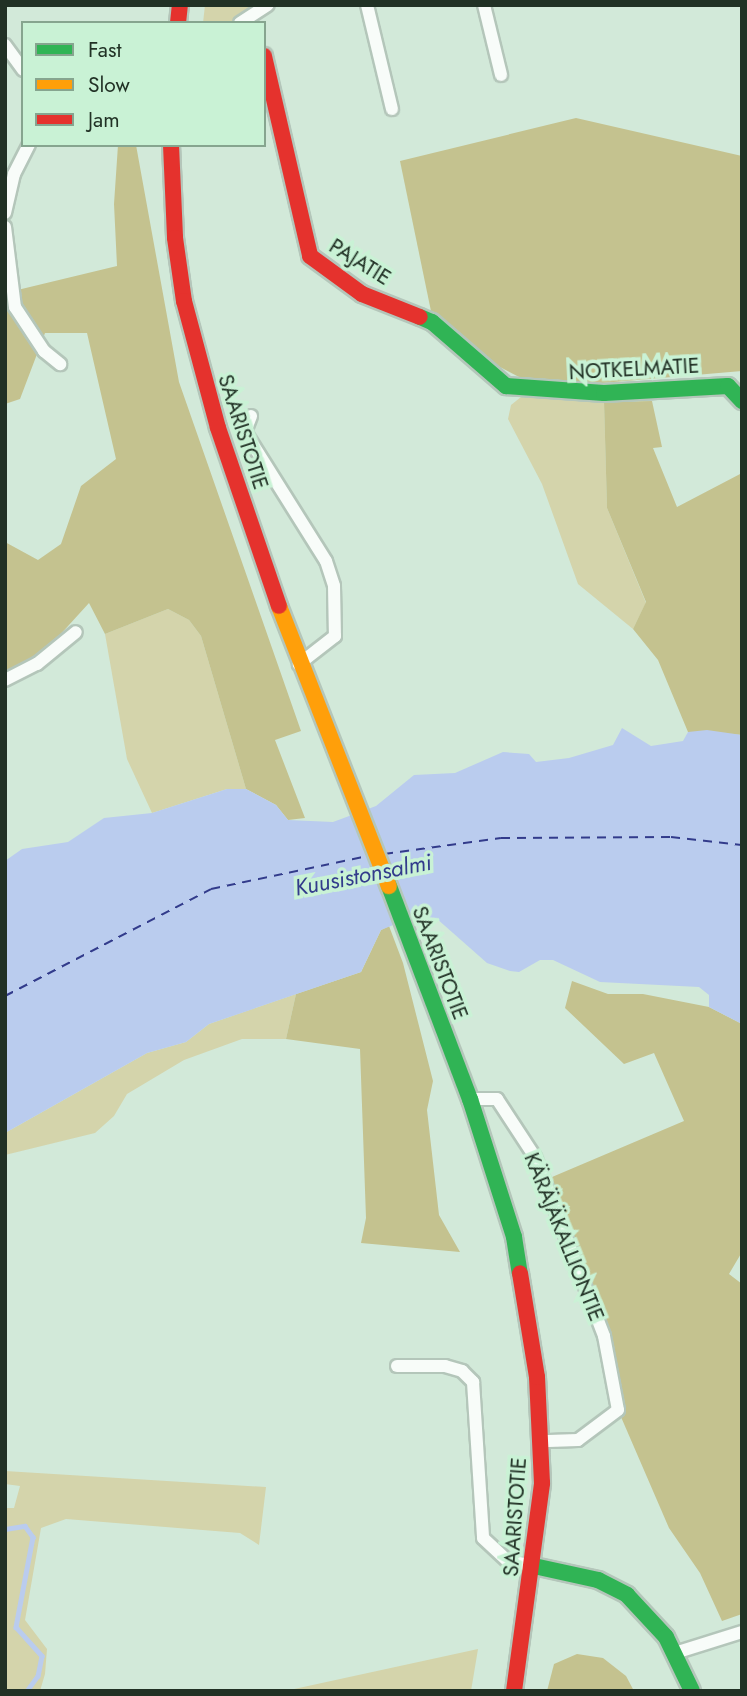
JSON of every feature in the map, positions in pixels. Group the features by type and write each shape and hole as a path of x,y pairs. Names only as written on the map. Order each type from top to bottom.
{"main road":[{"name":"PAJATIE","path":"266,65 310,256 362,294 432,322 506,386 521,389"},
{"name":"SAARISTOTIE","path":"171,147 175,238 200,367 299,664 344,767 470,1098 514,1237 537,1377 541,1441 534,1566 514,1691"},
{"name":"NOTKELMATIE","path":"521,389 604,393 729,386 742,401"},
{"path":"534,1566 598,1580 627,1595 666,1637 692,1691"}],"street":[{"path":"256,13 268,5"},
{"path":"367,5 392,109"},
{"path":"484,5 501,75"},
{"path":"5,45 21,67"},
{"path":"5,213 14,174 28,147"},
{"path":"5,226 15,307 44,351 60,364"},
{"path":"251,416 245,432 326,561 334,586 335,636 299,664"},
{"path":"5,680 37,664 76,632"},
{"name":"KÄRÄJÄKALLIONTIE","path":"470,1098 497,1099 535,1157 604,1336 618,1410 578,1440 541,1441"},
{"path":"397,1366 445,1366 462,1371 473,1382 483,1538 507,1560 534,1566"},
{"path":"676,1653 742,1632"}],"green space":[{"path":"205,5 249,5 250,21 203,21"},
{"path":"521,397 604,402 607,508 646,603 633,629 578,584 542,484 508,419 511,405"},
{"path":"168,609 189,620 201,636 246,789 227,789 152,813 127,759 105,634"},
{"path":"296,994 286,1039 242,1039 184,1060 127,1094 114,1116 95,1133 5,1155 5,1133 147,1053 186,1042 209,1024"},
{"path":"5,1471 266,1487 259,1545 240,1533 66,1519 41,1528 25,1620 47,1649 45,1674 40,1691 5,1691 5,1508 14,1508 20,1486 5,1484"},
{"path":"478,1649 471,1691 285,1691"}],"shaded area":[{"path":"576,118 742,156 742,371 602,383 519,377 496,365 432,316 400,161"},
{"path":"118,147 136,147 179,382 301,731 275,740 305,818 288,820 276,805 246,789 201,636 189,620 168,609 105,634 89,603 48,648 5,673 5,542 38,560 61,544 81,486 116,459 87,333 45,333 20,399 5,404 5,293 117,266 114,204"},
{"path":"652,401 662,447 653,448 677,507 742,473 742,735 688,732 658,660 633,629 646,602 607,508 604,402"},
{"path":"389,926 403,963 433,1081 427,1110 439,1215 460,1252 361,1243 366,1218 360,1049 286,1039 296,994 361,972 381,930"},
{"path":"572,981 608,994 643,994 709,1007 742,1024 742,1252 729,1274 742,1284 742,1614 722,1621 700,1573 669,1528 618,1410 604,1336 545,1180 684,1121 654,1053 624,1064 565,1008"},
{"path":"577,1654 603,1658 626,1676 634,1691 547,1691 554,1664"}],"water":[{"name":"Kuusistonsalmi","path":"622,728 651,746 683,741 688,732 707,730 742,735 742,1024 709,1007 709,995 699,987 600,982 553,960 540,960 519,972 510,971 487,963 436,918 415,916 381,930 361,972 209,1024 186,1042 147,1053 5,1133 5,861 22,849 68,842 104,818 152,813 227,789 246,789 276,805 288,820 333,822 376,806 414,775 455,773 503,752 529,754 536,762 569,758 613,745"}],"waterway":[{"path":"5,1529 25,1526 33,1537 16,1627 42,1656 38,1676 27,1691"}],"ferry route":[{"path":"384,854 501,838 671,837 742,845"},
{"path":"5,996 211,889 368,856"}],"traffic: fast":[{"path":"420,317 432,322 506,386 604,393 728,386 742,401"},
{"path":"389,886 470,1099 514,1237 520,1273"},
{"path":"534,1566 598,1580 627,1595 666,1637 692,1691"}],"traffic: slow":[{"path":"279,606 389,886"}],"traffic: jam":[{"path":"178,21 180,5"},
{"path":"266,65 310,256 362,294 420,317"},
{"path":"171,147 175,238 184,301 218,428 279,606"},
{"path":"514,1691 542,1483 537,1377 520,1273"}]}
